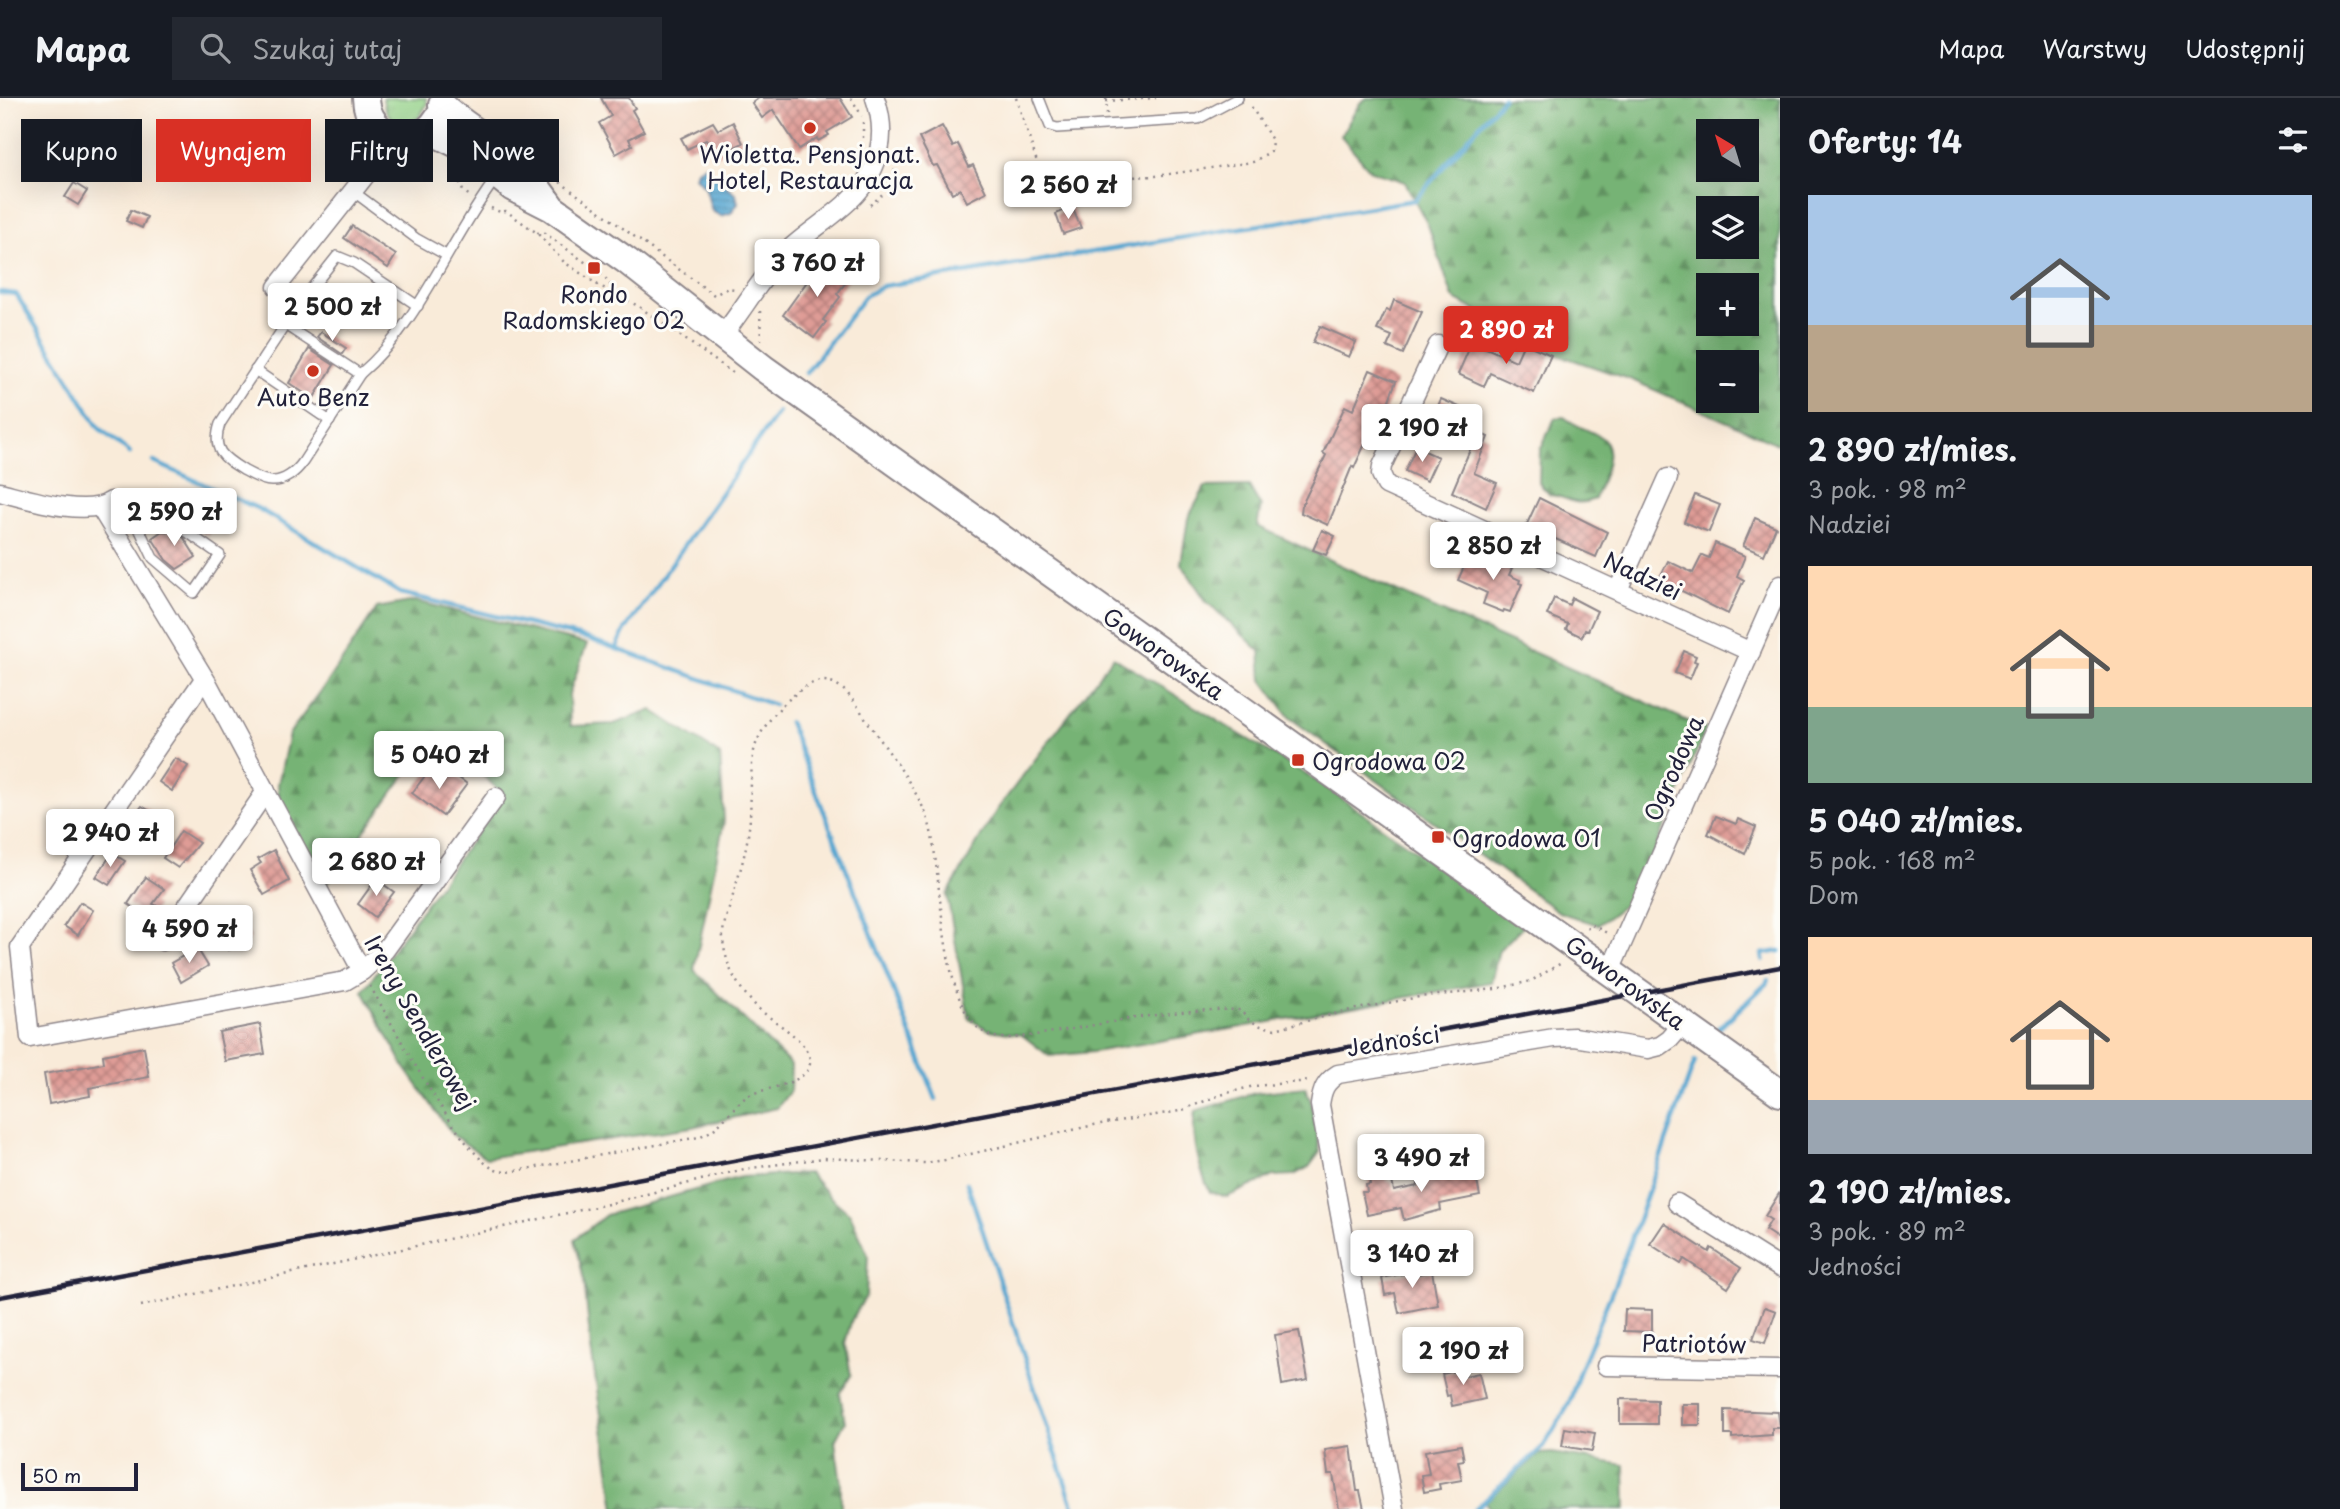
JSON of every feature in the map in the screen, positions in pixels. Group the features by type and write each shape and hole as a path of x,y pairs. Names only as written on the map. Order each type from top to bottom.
{"main road":[{"path":"361,101 371,119"},
{"path":"433,123 439,115 442,102"},
{"name":"Goworowska","path":"442,102 452,116 502,150 527,173 552,208"},
{"name":"Goworowska","path":"506,182 552,208 627,261 774,376 1780,1093"}],"street":[{"path":"722,337 743,294 787,251 850,201 865,185 877,158 881,132 875,98"},
{"path":"277,287 361,182"},
{"name":"Nadziei","path":"1438,345 1382,466 1381,474 1386,485 1751,652"},
{"path":"1618,590 1668,478"},
{"path":"0,492 75,507 106,504"},
{"name":"Ireny Sendlerowej","path":"106,504 362,971"},
{"name":"Ogrodowa","path":"1610,971 1780,585"},
{"path":"204,679 20,947 30,1038 345,981 362,971 385,950 496,797"},
{"path":"163,941 265,791"},
{"name":"Jedności","path":"1394,1509 1320,1105 1322,1090 1328,1081 1338,1074 1554,1038 1574,1037 1648,1049 1660,1046 1684,1024"},
{"path":"1677,1203 1780,1268"},
{"name":"Patriotów","path":"1606,1366 1780,1369"}],"lane":[{"path":"1039,98 1050,127 1057,128 1198,119 1238,98"},
{"path":"418,306 354,263 337,256 299,304 220,424 215,438 224,458 257,478 272,482 295,472 359,374 382,354 418,306 478,202 493,182"},
{"path":"354,191 416,239 446,255"},
{"path":"277,287 299,304"},
{"path":"285,325 359,374"},
{"path":"254,370 330,421"},
{"path":"106,504 136,522 177,525 220,555 194,593 153,558 136,522"}],"path":[{"path":"851,98 863,117 863,142"},
{"path":"1016,98 1041,174 1050,180 1156,176 1253,162 1271,151 1272,141 1246,98"},
{"path":"1107,102 1156,98"},
{"path":"560,183 714,295 728,288 743,294 760,306 762,350"},
{"path":"543,232 603,275 617,293 598,285 564,262 537,233 543,232"},
{"path":"743,280 743,294"},
{"name":"Ireny Sendlerowej","path":"362,971 454,1129 484,1163 499,1171 521,1170 699,1137 714,1130 748,1095 792,1082 808,1069 810,1061 803,1044 757,1007 741,988 729,966 722,937 745,853 755,747 766,725 788,700 805,686 823,681 837,684 852,697 912,788 926,815 937,859 941,919 957,993 977,1028 990,1037 1018,1037 1163,1014 1219,1010 1241,1010 1250,1020 1275,1029 1346,1011 1419,997 1496,989 1531,981 1563,962"},
{"path":"141,1306 604,1205 744,1169 823,1158 925,1163 945,1160 1094,1125 1180,1111 1220,1095 1254,1086 1294,1081 1328,1081"}],"green space":[{"path":"383,98 426,98 427,104 419,118 416,119 393,119"},
{"path":"1367,98 1780,98 1780,445 1707,413 1759,413 1759,350 1696,350 1696,408 1632,380 1553,353 1453,298 1428,225 1405,182 1371,171 1341,136 1360,103"},
{"path":"1564,417 1605,441 1608,449 1607,466 1595,499 1576,502 1550,495 1539,483 1540,450 1555,418"},
{"path":"1249,486 1261,507 1257,526 1389,588 1706,729 1654,852 1624,905 1598,925 1559,912 1290,718 1262,680 1260,651 1206,601 1181,563 1188,518 1205,487"},
{"path":"415,601 587,644 569,694 570,726 614,724 652,710 720,755 724,821 694,970 791,1065 790,1091 777,1108 692,1127 486,1158 453,1135 405,1068 363,991 504,795 436,732 322,890 280,827 278,784 289,734 377,608"},
{"path":"1113,657 1320,783 1523,927 1499,950 1491,982 1231,1029 1093,1052 1049,1056 1022,1035 989,1030 969,1019 947,895 996,811"},
{"path":"1305,1087 1311,1101 1320,1152 1309,1167 1294,1175 1273,1176 1227,1197 1210,1192 1197,1152 1195,1111 1255,1093"},
{"path":"809,1173 829,1196 850,1214 868,1255 866,1296 852,1319 845,1343 851,1375 840,1394 845,1422 835,1441 841,1484 841,1509 615,1509 591,1349 584,1280 575,1239 606,1215 741,1177"},
{"path":"1552,1453 1625,1465 1626,1509 1490,1509 1485,1502 1539,1454"}],"water":[{"path":"705,166 736,195 738,203 731,213 721,216 712,211 705,187 695,177 697,170"}],"building":[{"path":"601,98 629,98 635,108 632,110 644,131 629,139 632,145 616,154 599,123 611,116"},
{"name":"Wioletta. Pensjonat. Hotel, Restauracja","path":"759,98 840,98 852,117 827,132 829,135 818,141 817,138 799,149 773,110 762,118 752,103"},
{"path":"713,122 718,130 733,122 743,143 715,157 706,140 687,149 681,138"},
{"path":"942,126 953,147 958,144 969,167 973,165 986,192 967,202 960,189 952,193 937,165 933,166 919,138"},
{"path":"74,183 87,191 78,205 65,197"},
{"path":"1072,207 1081,228 1063,234 1056,214"},
{"path":"131,210 147,217 142,228 126,221"},
{"path":"352,226 396,255 388,268 344,238"},
{"path":"826,260 850,277 837,294 840,297 814,338 783,315"},
{"path":"1394,300 1422,312 1403,354 1387,347 1392,336 1377,330"},
{"path":"1320,326 1356,342 1349,357 1313,342"},
{"path":"321,332 346,348 342,354 317,337"},
{"path":"1472,342 1516,361 1524,343 1551,355 1534,393 1490,373 1484,386 1458,374"},
{"path":"309,349 334,365 313,399 289,383"},
{"path":"1370,370 1396,381 1374,437 1369,435 1354,468 1352,466 1328,525 1301,513 1302,505 1345,406 1353,410"},
{"path":"1441,399 1464,409 1459,423 1488,437 1474,473 1497,483 1486,508 1452,492 1472,445 1427,425"},
{"path":"1416,447 1438,457 1427,481 1405,471"},
{"path":"190,488 223,504 208,535 174,518 172,514 182,491 187,493"},
{"path":"1695,495 1720,505 1709,532 1684,522"},
{"path":"1539,498 1607,532 1596,557 1526,526"},
{"path":"1755,518 1776,527 1764,555 1743,546"},
{"path":"1322,530 1335,536 1326,555 1313,550"},
{"path":"162,531 175,532 184,538 196,557 177,569 166,560 152,538"},
{"path":"1715,543 1745,556 1737,576 1744,580 1728,614 1672,586 1670,590 1657,583 1668,561 1693,573 1702,555 1709,558"},
{"path":"1505,553 1516,558 1509,575 1520,580 1519,583 1522,584 1510,612 1483,604 1487,593 1458,580 1469,556 1495,567 1498,563 1501,564"},
{"path":"1554,598 1569,605 1572,598 1597,611 1588,631 1585,630 1582,637 1566,629 1568,624 1547,615"},
{"path":"1684,651 1696,656 1694,661 1697,662 1690,679 1675,673"},
{"path":"175,758 188,766 172,791 159,782"},
{"path":"431,768 445,779 451,772 467,784 443,816 412,793"},
{"path":"142,806 155,814 150,821 153,823 142,840 124,829"},
{"path":"1716,816 1736,824 1738,819 1756,827 1745,854 1708,834"},
{"path":"181,831 199,843 178,868 163,858"},
{"path":"274,850 289,881 264,895 250,870 261,863 258,859"},
{"path":"112,853 125,861 109,885 96,877"},
{"path":"146,877 164,889 153,904 157,906 149,918 128,904"},
{"path":"376,879 394,892 375,917 358,904"},
{"path":"80,902 93,910 78,935 64,926"},
{"path":"238,914 251,938 229,950 223,938 215,942 204,924 219,916 223,923"},
{"path":"197,948 208,966 181,982 171,963"},
{"path":"260,1024 265,1054 225,1061 219,1032"},
{"path":"144,1047 149,1077 89,1088 90,1096 49,1104 44,1074 104,1063 103,1055"},
{"path":"1474,1167 1480,1196 1440,1204 1441,1210 1404,1220 1401,1208 1367,1215 1362,1192 1367,1192 1369,1179 1386,1176 1387,1182 1392,1181 1394,1191 1442,1178 1441,1173"},
{"path":"1780,1192 1780,1240 1765,1230 1771,1220 1765,1216"},
{"path":"1664,1223 1709,1252 1711,1248 1741,1268 1728,1288 1684,1259 1681,1264 1650,1244"},
{"path":"1416,1271 1417,1274 1432,1271 1438,1305 1399,1313 1395,1293 1385,1295 1382,1278"},
{"path":"1765,1307 1776,1311 1765,1343 1753,1339"},
{"path":"1625,1309 1652,1310 1652,1332 1624,1331"},
{"path":"1299,1331 1308,1380 1282,1385 1275,1335"},
{"path":"1464,1369 1465,1376 1479,1373 1485,1399 1452,1406 1442,1374"},
{"path":"1620,1399 1657,1400 1657,1424 1620,1424"},
{"path":"1682,1404 1700,1404 1700,1425 1682,1425"},
{"path":"1725,1410 1778,1412 1780,1428 1772,1428 1772,1435 1732,1438 1732,1435 1725,1435"},
{"path":"1565,1428 1595,1433 1592,1451 1562,1446"},
{"path":"1461,1445 1464,1460 1458,1461 1462,1480 1439,1484 1440,1489 1424,1492 1421,1475 1429,1474 1425,1451"},
{"path":"1351,1446 1357,1491 1360,1491 1364,1509 1339,1509 1333,1474 1328,1474 1325,1450"}],"waterway":[{"path":"806,373 865,296 883,286 1415,200 1503,98"},
{"path":"0,292 16,294 99,428 130,453"},
{"path":"616,649 623,633 778,412"},
{"path":"154,462 259,509 400,593 586,638 774,705"},
{"path":"789,722 936,1099"},
{"path":"1763,960 1762,954 1780,951"},
{"path":"1717,1030 1768,980"},
{"path":"1475,1509 1544,1446 1569,1404 1695,1061"},
{"path":"967,1183 1074,1509"}],"railway":[{"path":"0,1297 1780,967"}],"place":[{"name":"Wioletta. Pensjonat. Hotel, Restauracja","path":"810,128"},
{"name":"Rondo Radomskiego 02","path":"594,268"},
{"name":"Auto Benz","path":"313,371"},
{"name":"Ogrodowa 02","path":"1298,760"},
{"name":"Ogrodowa 01","path":"1438,837"}]}
